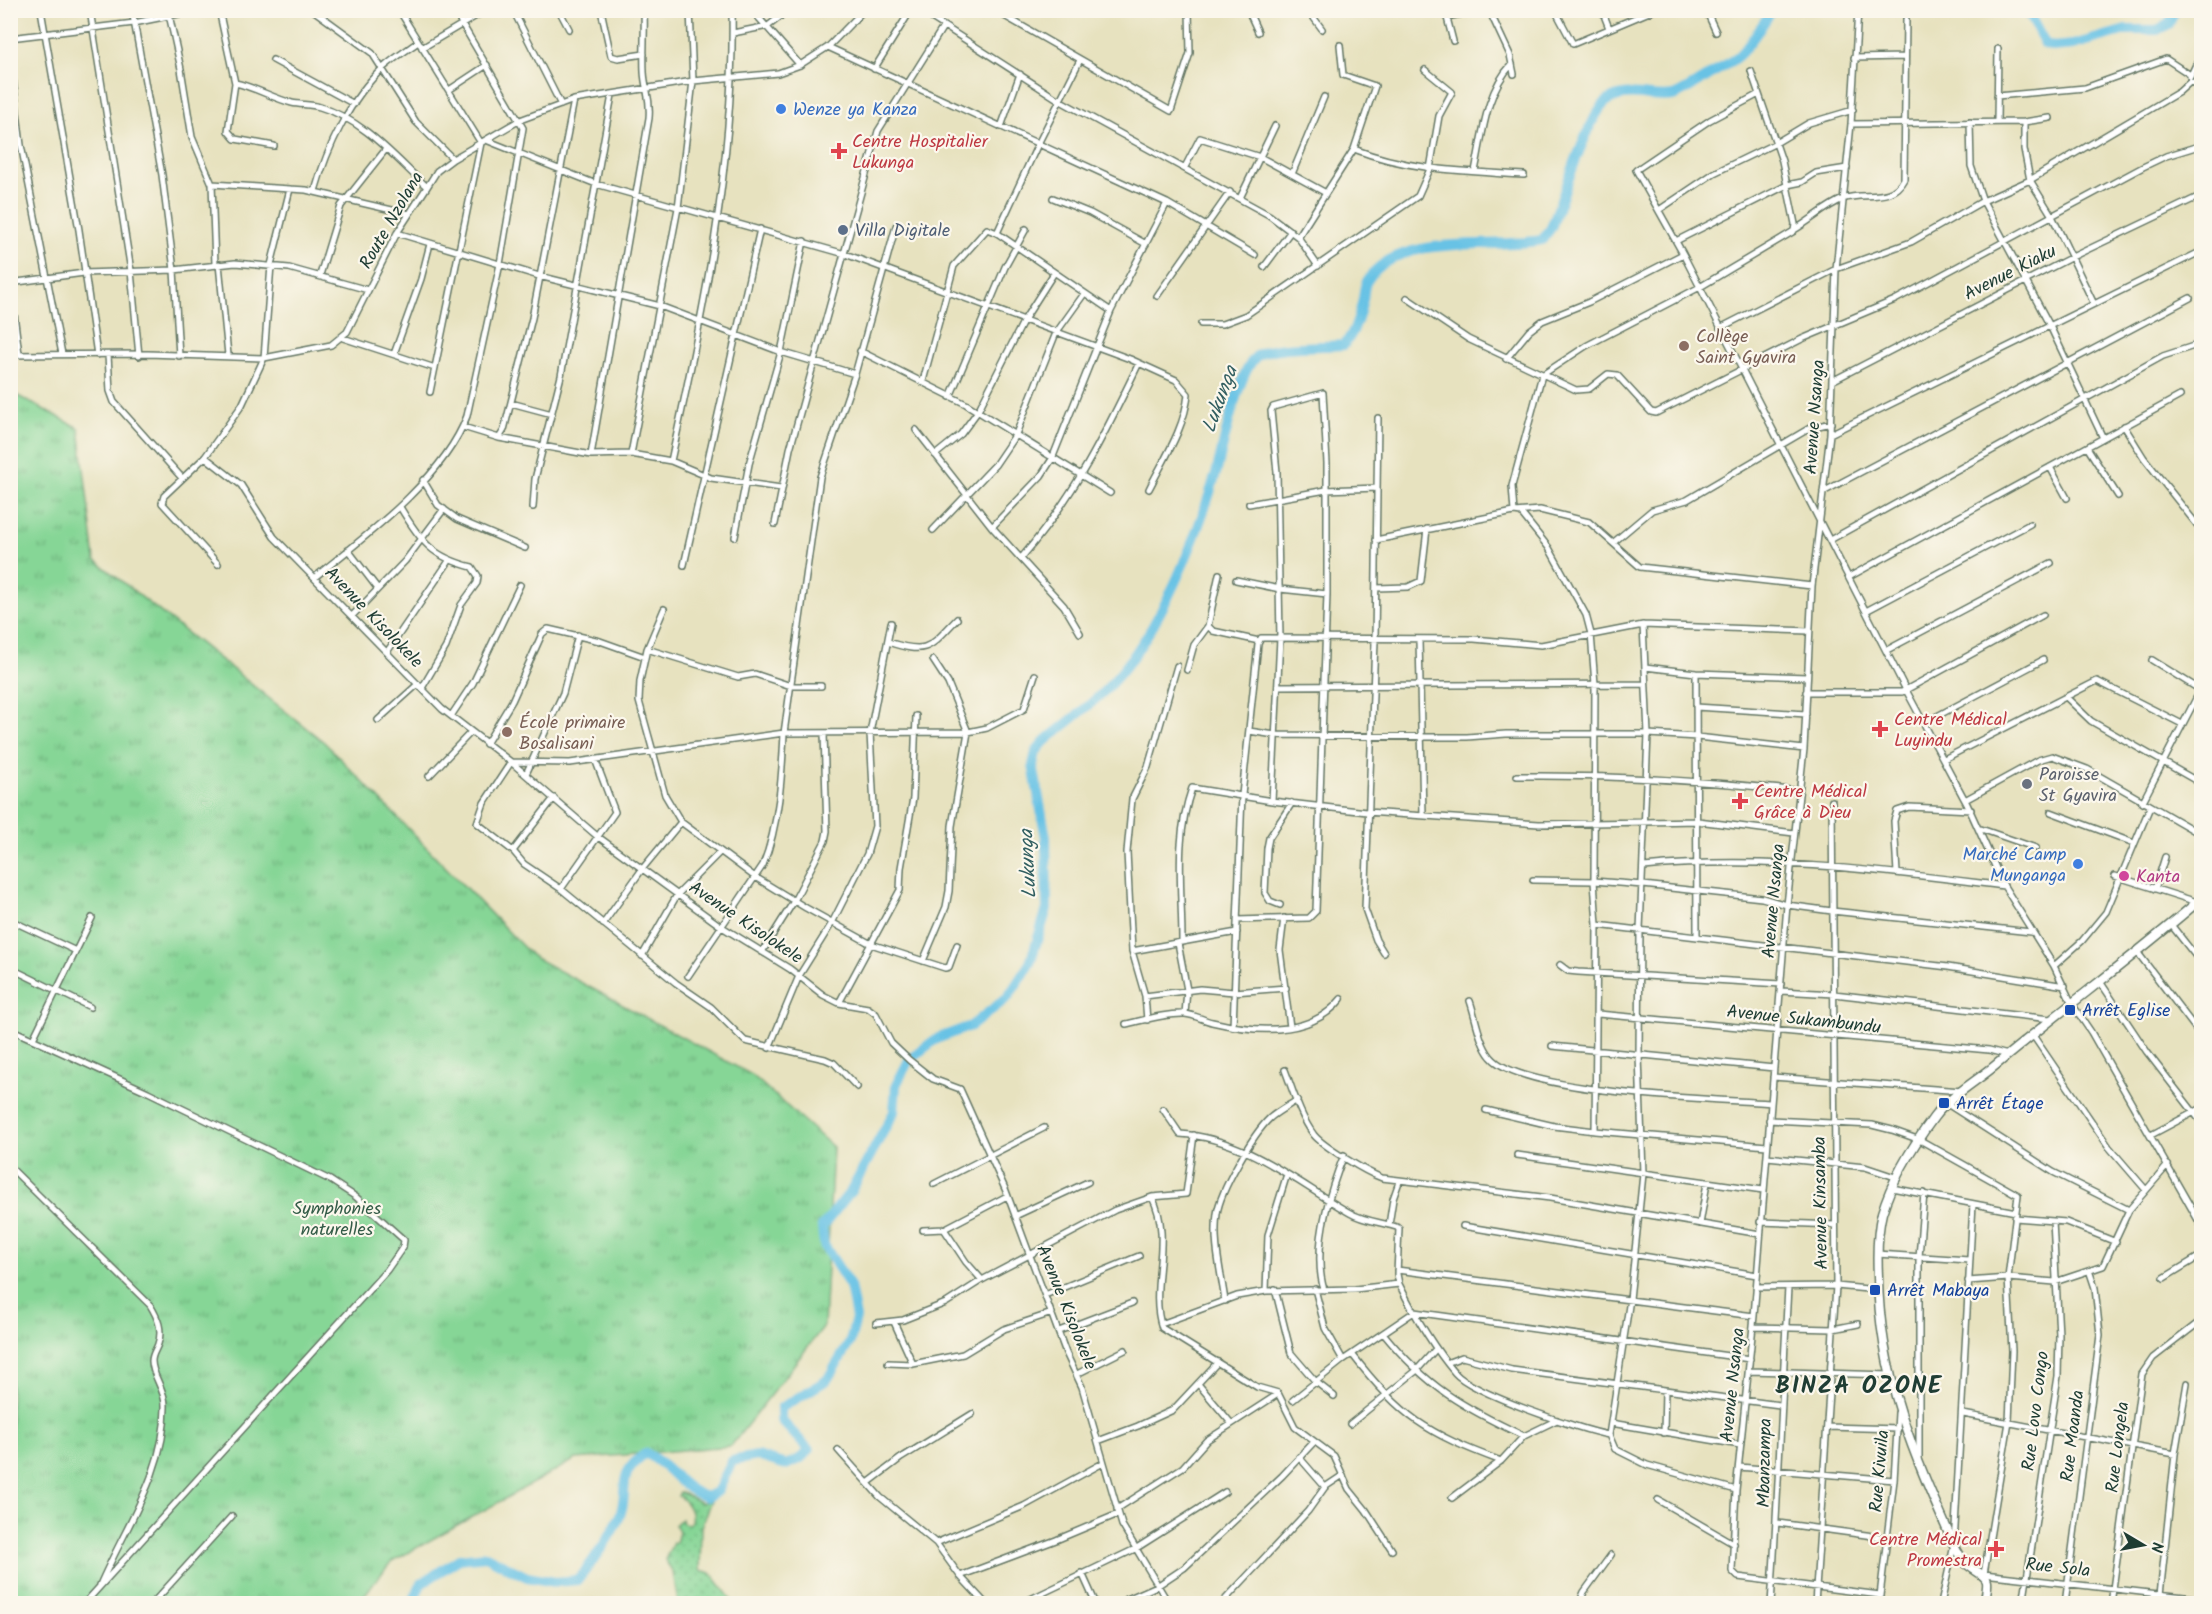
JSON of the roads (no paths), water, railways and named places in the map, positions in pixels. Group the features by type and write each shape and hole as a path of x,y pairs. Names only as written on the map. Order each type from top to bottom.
{"street":[{"path":"41,10 79,230 97,355"},
{"path":"90,10 131,272 139,356"},
{"path":"132,10 162,175 174,270 179,356"},
{"path":"10,38 134,23 169,13 198,10"},
{"path":"219,10 235,83 227,126 230,136 274,147"},
{"path":"313,10 367,48 384,67 417,122 453,159"},
{"path":"399,10 484,142 596,184 845,254 988,309 1097,347 1176,380 1188,394 1182,424 1149,489"},
{"path":"315,577 400,507 460,436 463,427 500,264 524,128 460,24 454,10"},
{"path":"422,48 486,10"},
{"path":"513,10 561,105"},
{"path":"559,10 569,29"},
{"path":"601,10 611,56 618,58 644,54"},
{"path":"591,455 651,100 646,89 644,10"},
{"path":"631,454 678,208 693,81 690,10"},
{"path":"670,461 702,322 734,76 732,10"},
{"path":"752,10 800,65"},
{"path":"733,33 768,26 789,10"},
{"name":"Route Nzolana","path":"343,338 409,214 437,171 453,159 520,120 574,100 693,81 778,73 800,65 828,47 864,10"},
{"path":"874,69 911,10"},
{"path":"920,10 1059,100 1269,214 1298,237 1318,266"},
{"path":"994,10 1172,111 1190,53 1189,10"},
{"path":"1248,10 1258,32"},
{"path":"1308,10 1322,29"},
{"path":"1445,10 1453,41"},
{"path":"1446,17 1483,10"},
{"path":"1489,10 1514,74"},
{"path":"1555,10 1573,44 1654,10"},
{"path":"1602,10 1609,28"},
{"path":"1706,10 1716,32"},
{"name":"Avenue Nsanga","path":"1858,10 1851,123 1836,269 1831,423 1812,586 1804,748 1787,905 1754,1316 1736,1490 1734,1576 1880,1595"},
{"path":"169,13 192,137 212,184 217,264 228,355"},
{"path":"1514,512 1512,486 1542,375 1587,346 1700,287 1844,199 1880,196 1900,186 1904,179 1906,19"},
{"path":"775,524 781,488 878,131 943,27"},
{"path":"315,191 326,156 354,104 384,67 418,42"},
{"path":"1298,237 1354,149 1375,86 1343,75 1340,45"},
{"path":"828,47 906,85 1167,203 1255,255"},
{"path":"1997,122 1998,49"},
{"path":"2190,82 2189,74 2202,52"},
{"path":"10,56 21,145 63,354"},
{"path":"1854,58 1905,57"},
{"path":"1997,96 2085,88 2166,58 2189,74"},
{"path":"273,60 354,104"},
{"path":"997,233 1080,60"},
{"path":"1475,171 1489,104 1499,78 1512,64"},
{"path":"449,90 487,65"},
{"path":"1201,324 1222,324 1245,315 1318,266 1355,237 1418,196 1430,169 1439,117 1452,92 1425,70"},
{"path":"1751,71 1757,95 1782,161 1796,224 1794,231"},
{"path":"1001,127 1020,74"},
{"path":"2190,82 2202,85"},
{"path":"1720,328 1836,269 1911,242 1983,201 2030,180 2179,92 2190,82"},
{"path":"235,83 250,86 292,103 320,107 346,118 372,135 427,187"},
{"path":"533,507 535,479 552,414 578,286 612,95"},
{"path":"1757,95 1710,120 1636,170 1683,254 1906,690 1971,810 1990,860 2031,932 2054,966 2072,1005 2151,1135 2201,1225"},
{"path":"1292,174 1324,97"},
{"path":"499,438 504,430 512,403 574,100"},
{"path":"1659,210 1714,173 1825,116 1852,110"},
{"path":"1851,123 2024,122 2050,118"},
{"path":"1970,122 1971,166 1983,201 2050,326 2103,438"},
{"path":"2024,122 2024,149 2030,180 2052,216 2094,304"},
{"path":"1240,198 1275,126"},
{"path":"1185,167 1200,138 1260,157 1326,193"},
{"path":"430,392 458,252 484,142"},
{"path":"1407,298 1452,330 1506,359 1582,391 1612,373 1617,375 1651,412 1656,413 1742,368 1895,300 2143,167 2166,156 2202,145"},
{"path":"320,275 336,215 386,149"},
{"path":"1354,149 1384,160 1430,169 1524,175"},
{"path":"1676,241 1787,185 1802,182 1816,173 1847,168"},
{"path":"212,184 315,191 409,214"},
{"path":"218,564 162,503 164,496 205,457 242,405 264,358 271,265 290,189"},
{"path":"1157,296 1230,192"},
{"name":"Avenue Kiaku","path":"1834,380 2072,257 2202,195"},
{"path":"1053,198 1090,213 1146,244"},
{"path":"992,527 1041,476 1052,459 1111,311 1167,203"},
{"path":"688,976 755,877 769,852 782,772 784,733 820,477 855,374 896,226"},
{"path":"684,566 703,474 738,335 760,229"},
{"path":"923,381 957,260 987,229 1017,246 1111,311"},
{"path":"950,397 1005,267 1026,229"},
{"path":"1264,267 1291,231"},
{"path":"398,233 539,276 660,306 781,352 855,374"},
{"path":"735,537 746,482 781,352 804,241"},
{"path":"394,354 421,279 430,244"},
{"path":"1830,434 2202,250"},
{"path":"1506,359 1529,331 1542,321 1589,302 1683,254"},
{"path":"19,354 11,283 84,273 174,270 217,264 271,265 320,275 368,290"},
{"path":"935,455 961,434 978,411 1024,320 1054,273"},
{"path":"933,530 995,465 1016,434 1056,333 1084,294"},
{"path":"1823,492 2190,298"},
{"path":"10,355 139,356 148,354 264,358 331,345 343,338 435,368"},
{"path":"1830,540 2163,356 2199,344"},
{"path":"860,351 923,381 978,411 1110,493"},
{"path":"108,355 110,392 114,402 182,477"},
{"path":"1022,557 1058,514 1082,475 1139,363"},
{"path":"1237,920 1309,918 1316,911 1327,594 1323,393 1273,407 1271,411 1278,499 1280,589 1280,639 1272,801"},
{"path":"1849,577 2180,396"},
{"path":"512,403 552,414"},
{"path":"1378,418 1374,684 1367,812 1365,909 1376,940 1384,953"},
{"path":"1614,542 1652,510 1687,500 1782,447 1810,428 1831,423"},
{"path":"2124,426 2144,458 2202,531"},
{"path":"463,427 499,438 591,455 631,454 670,461 711,478 781,488"},
{"path":"916,430 992,527 1022,557 1064,606 1080,633"},
{"path":"2087,447 2118,496"},
{"name":"Avenue Kisolokele","path":"205,457 241,486 274,537 451,716 526,774 597,836 722,927 839,1003 868,1008 876,1014 891,1043 909,1060 933,1079 960,1089 1008,1196 1077,1374 1117,1511 1136,1549 1169,1604"},
{"path":"2050,467 2067,498"},
{"path":"423,480 438,504 457,519 525,548"},
{"path":"1250,504 1326,490 1377,488"},
{"path":"378,720 420,686 446,647 461,605 477,583 478,576 472,567 440,557 421,538 400,507"},
{"path":"352,616 405,561 444,509"},
{"path":"1376,540 1514,512 1540,510 1589,522 1640,567 1812,586"},
{"path":"1514,512 1521,513 1550,548 1586,615 1591,634 1595,684 1594,881 1598,1014 1595,1052 1595,1131"},
{"path":"1866,611 2030,524"},
{"path":"1376,588 1408,587 1421,581 1427,529"},
{"path":"348,550 378,589"},
{"path":"387,652 449,561"},
{"path":"1887,650 2051,563"},
{"path":"1187,670 1194,645 1208,626 1219,574"},
{"path":"1236,580 1280,589 1327,594"},
{"path":"451,716 473,683 520,585"},
{"path":"664,609 647,649 639,701 665,795 681,822 755,877 871,944 948,968 957,945"},
{"path":"1806,692 1897,693 2043,615"},
{"path":"888,642 912,650 923,649 936,640 957,619"},
{"path":"769,1048 799,976 832,922 867,854 875,826 870,733 891,623"},
{"path":"1643,625 1648,734 1640,930 1639,1055 1643,1174 1625,1340 1609,1435 1615,1449 1647,1465 1736,1490"},
{"path":"1208,626 1214,631 1259,641 1267,636 1280,639 1375,641 1474,639 1541,645 1643,625 1809,631"},
{"path":"486,744 512,701 543,631 554,629 578,635 645,657"},
{"path":"526,774 563,693 578,635"},
{"path":"1419,640 1423,815"},
{"path":"1233,1027 1242,795 1259,641"},
{"path":"647,649 738,678 754,674 791,686 821,686"},
{"path":"923,961 946,907 949,891 952,826 968,732 953,693 933,660"},
{"path":"1924,723 2043,660"},
{"path":"2152,660 2200,688"},
{"path":"1147,1020 1145,996 1132,951 1127,852 1132,799 1148,767 1177,666"},
{"path":"1645,667 1696,673 1807,676"},
{"path":"1696,673 1697,937"},
{"path":"858,1087 834,1063 745,1041 711,1007 642,956 561,889 524,864 513,851 477,823 484,803 511,762 595,759 784,733 968,732 987,728 1024,709 1035,675"},
{"path":"2142,803 2200,688 2202,678"},
{"path":"1944,759 2094,682 2102,681 2182,724"},
{"path":"1278,686 1644,684"},
{"path":"2066,698 2091,721 2202,784"},
{"path":"1696,707 1806,714"},
{"path":"839,1003 900,890 901,868 913,798 916,716"},
{"path":"1249,731 1275,735 1371,734 1467,737 1506,734 1648,734 1804,748"},
{"path":"429,776 471,732"},
{"path":"762,952 794,900 825,842 827,831 824,733"},
{"path":"1965,800 2038,760 2052,756 2078,765 2202,835"},
{"path":"561,889 615,812 595,759"},
{"path":"1517,776 1647,777 1799,790"},
{"path":"1185,1014 1187,990 1180,942 1180,838 1184,810 1192,788 1272,801 1367,812 1539,824 1698,821 1794,833"},
{"path":"513,851 554,798"},
{"name":"Avenue Kinsamba","path":"1815,1604 1836,1286 1832,801"},
{"path":"1280,906 1270,901 1265,893 1267,848 1269,838 1292,803"},
{"path":"1897,873 1894,821 1897,811 1909,807 1971,810"},
{"path":"2054,966 2082,941 2106,912 2118,877 2150,807"},
{"path":"2051,812 2134,843"},
{"path":"603,924 643,868 681,822"},
{"path":"1980,829 2036,848"},
{"path":"642,956 677,895 720,852"},
{"path":"2155,889 2165,857"},
{"path":"1644,867 1698,862 1792,862 2004,886"},
{"path":"2118,877 2199,900"},
{"path":"1533,880 1643,885 1697,893 1762,898 1787,905 1832,911 2031,932"},
{"path":"1984,1574 1965,1563 1954,1545 1898,1413 1883,1347 1878,1290 1877,1254 1882,1214 1892,1188 1920,1140 1935,1116 1947,1104 2050,1019 2072,1005 2139,953 2199,900"},
{"path":"33,1039 92,918"},
{"path":"1284,918 1280,950 1290,1027"},
{"path":"10,920 76,951"},
{"path":"1597,925 1833,952 1948,967 2065,986"},
{"path":"2172,926 2202,964"},
{"path":"1132,951 1237,932"},
{"path":"2139,953 2202,1037"},
{"path":"1560,965 1568,971 1781,984"},
{"path":"10,968 90,1007"},
{"path":"2101,983 2147,1052 2202,1123"},
{"path":"1145,996 1187,990 1234,992 1286,988"},
{"path":"1781,991 1834,994 2050,1019"},
{"path":"1125,1024 1185,1014 1233,1027 1290,1027 1312,1022 1330,1013 1341,999"},
{"path":"1470,1001 1491,1057 1504,1067 1530,1077 1595,1091 1642,1092 1771,1103"},
{"name":"Avenue Sukambundu","path":"1598,1014 1641,1016 1834,1038 1989,1050 2008,1055"},
{"path":"10,1029 330,1180 356,1197 404,1240 403,1247 387,1270 84,1604"},
{"path":"2032,1034 2109,1147 2146,1190"},
{"path":"1552,1046 1774,1068"},
{"path":"1285,1070 1313,1133 1366,1172 1399,1182 1407,1180 1550,1198 1760,1234"},
{"path":"1773,1077 1963,1091"},
{"path":"1225,1301 1216,1245 1217,1211 1246,1152 1269,1118 1297,1100"},
{"path":"1947,1104 2053,1172 2129,1210"},
{"path":"2151,1135 2202,1108"},
{"path":"1163,1109 1176,1132 1194,1135 1246,1152 1287,1174 1353,1215 1389,1225 1400,1231 1397,1270 1399,1284 1435,1350 1449,1362 1456,1374 1471,1385 1557,1420 1587,1431 1609,1435"},
{"path":"1486,1110 1554,1126 1767,1146"},
{"path":"1769,1120 1872,1125 1920,1140 2016,1193 2018,1198 2008,1278 2012,1351 2009,1422 1984,1574 1986,1582 1983,1604"},
{"path":"934,1184 1044,1128"},
{"path":"876,1323 894,1322 946,1303 982,1280 1030,1257 1115,1210 1152,1197 1186,1194 1194,1135"},
{"path":"1324,1290 1320,1269 1321,1239 1344,1155"},
{"path":"1517,1155 1763,1190"},
{"path":"1767,1157 1834,1162 1865,1167 1898,1178"},
{"path":"1968,1281 2008,1278 2055,1282 2090,1273 2107,1262 2129,1210 2168,1165"},
{"path":"10,1167 150,1305 159,1322 159,1341 153,1353 152,1367 164,1392 165,1403 156,1463 148,1486 98,1589"},
{"path":"1266,1291 1268,1234 1287,1174"},
{"path":"1015,1216 1088,1182"},
{"path":"1389,1225 1393,1199 1399,1182"},
{"path":"1700,1224 1707,1183"},
{"path":"1892,1188 1924,1193 2016,1215 2072,1224 2116,1242"},
{"path":"1919,1465 1919,1257 1924,1193"},
{"path":"922,1230 944,1229 1008,1196"},
{"path":"1152,1197 1162,1231 1161,1324 1165,1331 1257,1387 1278,1393 1295,1427 1334,1456 1349,1489 1392,1550"},
{"path":"1941,1604 1954,1545 1973,1204"},
{"name":"Rue Lovo Congo","path":"2023,1604 2058,1376 2059,1335 2053,1221"},
{"path":"1760,1222 1835,1225"},
{"path":"1463,1226 1757,1275"},
{"path":"944,1229 966,1262 982,1280"},
{"path":"1877,1254 1970,1260"},
{"path":"2164,1278 2202,1255"},
{"path":"1045,1295 1139,1256"},
{"path":"1397,1270 1754,1316"},
{"name":"Rue Moanda","path":"2065,1604 2100,1335 2097,1300 2090,1273"},
{"path":"1161,1324 1225,1301 1275,1289 1324,1290 1399,1284"},
{"path":"1756,1287 1836,1286 1878,1290"},
{"name":"Mbanzampa","path":"1771,1604 1778,1523 1780,1405 1788,1288"},
{"path":"1275,1289 1291,1353 1316,1382 1334,1396"},
{"path":"1315,1289 1325,1328 1343,1360"},
{"path":"1059,1331 1132,1303"},
{"path":"1293,1400 1343,1360 1414,1312 1750,1359"},
{"path":"888,1364 913,1364 963,1354 1004,1329 1052,1313"},
{"name":"Rue Longela","path":"2111,1604 2134,1446 2140,1381 2144,1368 2202,1320"},
{"path":"894,1322 913,1364"},
{"path":"1753,1327 1833,1329 1858,1324"},
{"path":"1383,1333 1416,1371 1453,1401 1524,1436"},
{"path":"1077,1374 1125,1350"},
{"path":"1350,1424 1416,1371 1435,1350"},
{"path":"1352,1354 1386,1396 1418,1422 1450,1442 1501,1461"},
{"path":"1449,1362 1462,1357 1512,1370 1780,1405"},
{"path":"1098,1441 1165,1414 1199,1385 1218,1362"},
{"path":"1749,1371 1890,1375"},
{"path":"2159,1604 2175,1454 2187,1383"},
{"path":"1199,1385 1231,1423"},
{"path":"1664,1433 1665,1390"},
{"path":"960,1576 1056,1540 1117,1511 1183,1467 1207,1440 1278,1393"},
{"name":"Rue Kivuila","path":"1879,1604 1894,1480 1898,1413"},
{"path":"868,1483 901,1458 972,1414"},
{"path":"1963,1414 2048,1432 2175,1454"},
{"path":"1452,1498 1501,1461 1524,1436 1557,1420"},
{"path":"1611,1423 1740,1445"},
{"path":"1828,1427 1898,1429"},
{"path":"1116,1604 1157,1586 1196,1558 1314,1442"},
{"path":"838,1450 880,1497 936,1543 960,1576 986,1604"},
{"path":"1299,1457 1325,1487"},
{"path":"936,1543 1024,1506 1103,1463"},
{"path":"1739,1467 1894,1480"},
{"path":"1221,1604 1308,1511 1325,1487 1343,1475"},
{"path":"1020,1604 1136,1549 1225,1492"},
{"path":"1658,1500 1734,1544"},
{"path":"152,1604 232,1516"},
{"path":"1778,1523 1888,1538"},
{"path":"1579,1604 1584,1592 1611,1555"},
{"path":"1082,1573 1096,1604"},
{"name":"Rue Sola","path":"1984,1574 2202,1599"}],"waterway":[{"name":"Lukunga","path":"412,1604 421,1584 459,1559 486,1556 527,1577 555,1582 578,1580 615,1526 624,1499 626,1476 636,1461 646,1453 690,1489 707,1497 718,1491 732,1461 757,1456 786,1465 801,1458 809,1450 781,1420 781,1408 827,1380 850,1342 856,1318 850,1286 824,1245 822,1227 851,1191 894,1112 896,1085 909,1060 936,1039 971,1026 1008,997 1030,963 1047,909 1046,838 1033,765 1036,752 1044,742 1103,693 1128,663 1161,612 1199,526 1238,391 1251,363 1258,355 1275,350 1344,345 1356,323 1367,281 1381,265 1400,255 1448,246 1542,240 1551,228 1591,124 1606,102 1622,95 1665,97 1686,90 1739,55 1753,39 1772,10"},
{"name":"Lukunga","path":"2027,10 2045,44 2053,47 2073,45 2126,30 2157,30 2169,24 2175,10"}],"place":[{"name":"Wenze ya Kanza","path":"781,109"},
{"name":"Centre Hospitalier Lukunga","path":"839,151"},
{"name":"Villa Digitale","path":"843,230"},
{"name":"Collège Saint Gyavira","path":"1684,346"},
{"name":"Centre Médical Luyindu","path":"1880,729"},
{"name":"École primaire Bosalisani","path":"507,732"},
{"name":"Paroisse St Gyavira","path":"2027,784"},
{"name":"Centre Médical Grâce à Dieu","path":"1740,801"},
{"name":"Marché Camp Munganga","path":"2078,864"},
{"name":"Kanta","path":"2124,876"},
{"name":"Arrêt Eglise","path":"2070,1010"},
{"name":"Arrêt Étage","path":"1944,1103"},
{"name":"Arrêt Mabaya","path":"1875,1290"},
{"name":"Centre Médical Promestra","path":"1996,1549"}],"district":[{"name":"BINZA OZONE","path":"1859,1385"}],"park label":[{"name":"Symphonies naturelles","path":"337,1218"}]}
